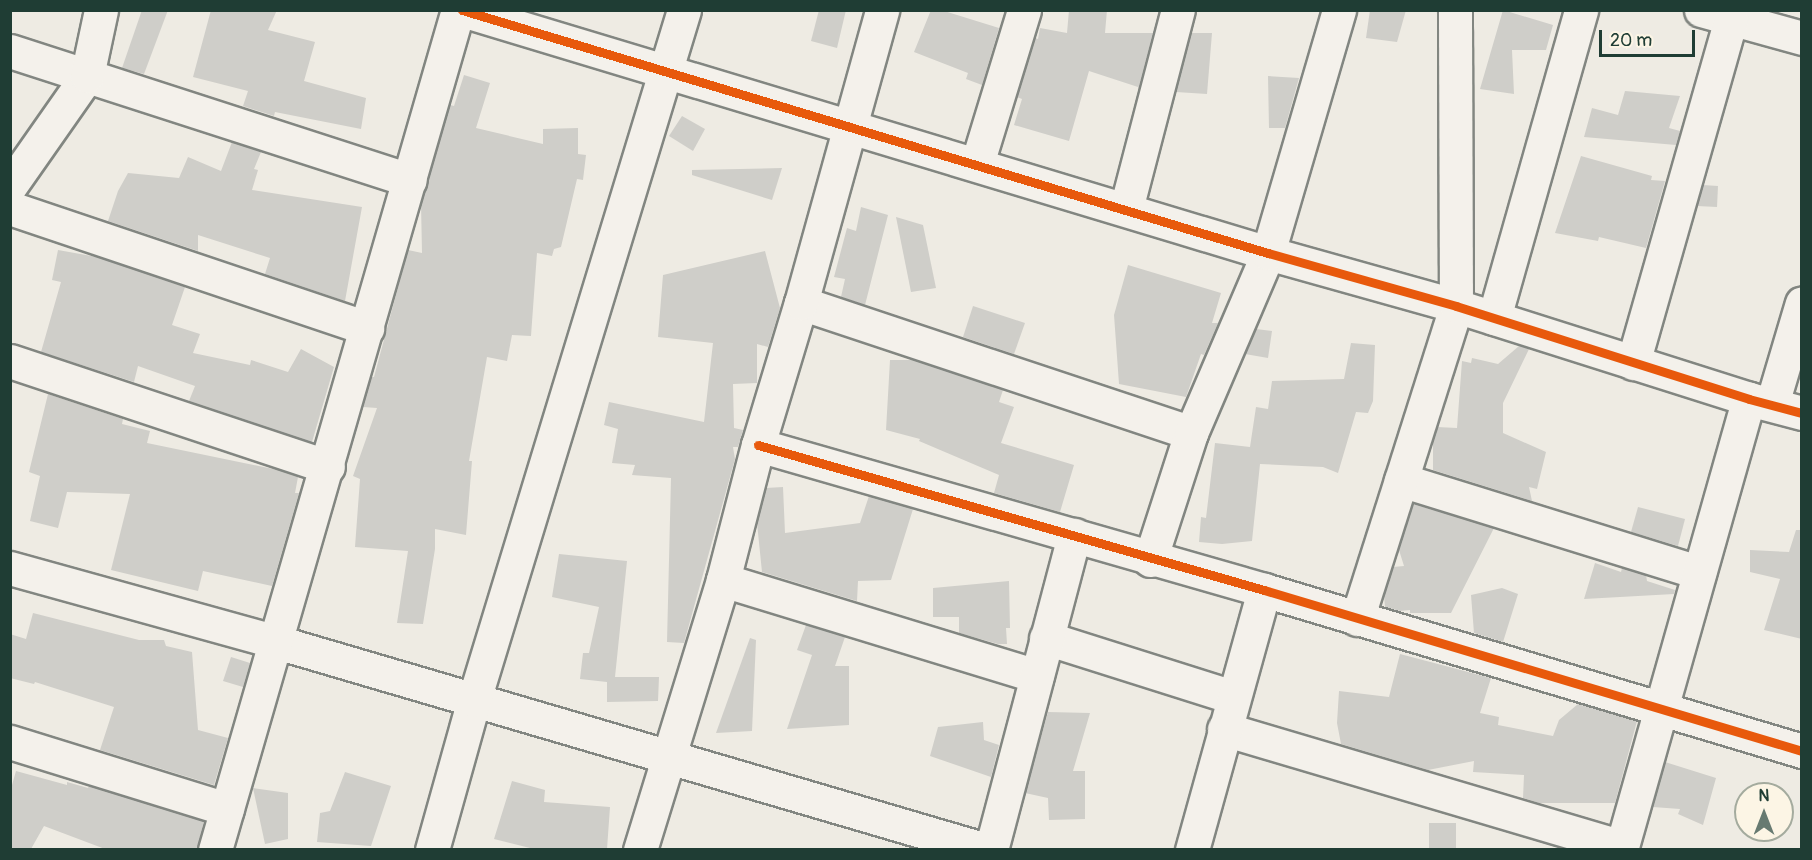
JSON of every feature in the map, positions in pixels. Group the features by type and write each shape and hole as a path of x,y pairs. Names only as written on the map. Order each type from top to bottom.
{"street":[{"path":"10,186 87,76 101,10"},
{"path":"215,849 460,10 1456,306 1633,363 1774,405"},
{"path":"432,849 474,700 684,10"},
{"path":"640,849 723,580 758,445 801,303 848,126 882,10"},
{"path":"977,164 1024,10"},
{"path":"1125,209 1178,10"},
{"path":"1150,560 1191,433 1268,252 1339,10"},
{"path":"1357,619 1456,306 1455,10"},
{"path":"1494,318 1581,10"},
{"path":"1633,363 1716,15 1802,38"},
{"path":"10,51 410,180"},
{"path":"10,208 367,328"},
{"path":"801,303 1191,433"},
{"path":"1224,729 1621,848 1699,572 1774,405 1802,303"},
{"path":"10,361 328,467"},
{"path":"758,445 1074,535 1150,560 1264,590 1802,751"},
{"path":"1401,480 1699,572"},
{"path":"991,849 1074,535"},
{"path":"10,568 277,642 986,849"},
{"path":"723,580 1037,676"},
{"path":"1192,849 1264,590"},
{"path":"1046,638 1233,697"},
{"path":"10,742 227,809"}],"building":[{"path":"142,10 168,10 144,74 122,68"},
{"path":"211,10 277,10 268,30 315,42 304,81 366,98 361,129 275,112 274,116 243,106 248,91 193,77"},
{"path":"819,10 846,10 837,48 811,41"},
{"path":"931,10 941,10 999,28 982,85 966,79 968,73 914,52"},
{"path":"1069,10 1107,10 1105,33 1153,33 1138,91 1138,87 1089,71 1069,141 1014,125 1022,99 1017,97 1035,38 1038,39 1040,28 1067,33"},
{"path":"1370,10 1406,10 1397,42 1366,38"},
{"path":"1503,10 1553,25 1546,50 1512,50 1514,94 1480,89"},
{"path":"1191,33 1212,33 1207,94 1176,92"},
{"path":"464,75 490,83 476,128 543,144 543,129 578,128 578,154 586,155 583,180 577,179 561,247 554,249 552,256 537,253 531,336 512,335 507,361 487,357 469,461 472,461 466,535 435,529 435,549 423,624 397,623 408,551 355,547 360,479 353,476 377,408 363,407 371,377 374,377 408,250 422,253 421,204 450,105 454,106"},
{"path":"1268,76 1299,78 1285,128 1269,128"},
{"path":"1625,91 1680,96 1669,128 1680,131 1676,145 1584,137 1592,108 1618,115"},
{"path":"682,116 705,129 693,151 669,136"},
{"path":"232,142 261,152 254,169 258,170 252,190 362,207 345,301 265,274 270,258 198,235 198,251 108,221 118,191 128,173 179,178 188,157 221,171"},
{"path":"1581,156 1652,176 1651,180 1665,181 1646,248 1599,237 1598,241 1555,233"},
{"path":"782,168 772,200 692,175 692,170"},
{"path":"1703,185 1718,186 1717,207 1697,206"},
{"path":"861,207 888,215 865,305 841,297 845,279 834,277 847,228 856,231"},
{"path":"896,217 923,225 936,288 911,292"},
{"path":"58,250 97,257 185,287 172,325 200,334 193,353 250,365 251,360 288,372 301,349 334,367 312,442 189,401 195,386 138,366 134,382 41,352 61,282 52,280"},
{"path":"765,251 780,308 768,347 757,344 757,383 733,384 734,428 743,430 738,447 733,447 735,459 684,643 667,642 671,478 632,475 635,465 612,463 618,429 604,425 609,402 704,422 713,343 658,337 663,275"},
{"path":"1128,265 1221,293 1212,323 1218,323 1204,355 1201,354 1186,397 1119,384 1114,315"},
{"path":"973,306 1025,323 1014,354 963,337"},
{"path":"1256,329 1272,331 1268,358 1245,354"},
{"path":"1351,343 1375,345 1373,401 1368,413 1356,412 1338,473 1323,467 1260,464 1252,541 1222,544 1199,542 1201,517 1206,518 1215,443 1250,447 1256,407 1268,409 1272,381 1344,379"},
{"path":"1519,346 1529,349 1503,403 1503,433 1546,452 1537,489 1529,487 1532,501 1433,470 1433,440 1437,427 1457,428 1462,361 1471,363 1472,358 1498,364"},
{"path":"890,360 914,360 1003,390 999,402 1014,407 1001,443 1074,465 1060,512 994,493 999,475 919,441 920,439 886,430"},
{"path":"48,394 123,419 122,424 150,431 147,443 278,470 298,477 295,493 299,493 272,586 203,571 198,591 111,570 130,494 67,492 58,528 30,521 40,476 29,472"},
{"path":"783,487 785,533 860,523 869,496 913,509 891,580 858,581 857,601 762,572 757,523 766,488"},
{"path":"1413,504 1494,528 1451,613 1410,613 1410,610 1400,611 1385,607 1384,596 1393,567 1404,566 1399,550"},
{"path":"1638,507 1685,519 1678,546 1631,532"},
{"path":"1796,530 1802,530 1802,639 1764,630 1780,579 1750,572 1750,550 1789,552"},
{"path":"559,554 627,561 615,677 659,677 658,701 607,702 607,682 580,679 583,653 589,653 599,607 552,597"},
{"path":"1595,563 1621,572 1622,568 1646,575 1647,581 1675,590 1674,594 1584,599"},
{"path":"1009,581 1010,628 1006,628 1007,644 998,644 959,633 959,617 933,617 933,588"},
{"path":"1502,588 1518,594 1503,642 1474,633 1471,595"},
{"path":"33,613 139,640 164,640 166,646 192,652 198,730 228,738 214,785 100,750 114,707 35,682 34,684 10,678 10,634 26,639"},
{"path":"806,625 845,637 835,666 849,666 849,725 787,729 812,655 797,650"},
{"path":"750,638 756,640 752,731 716,733"},
{"path":"1400,654 1491,678 1480,713 1499,717 1498,725 1553,736 1559,720 1578,704 1637,721 1615,803 1539,803 1523,798 1524,775 1473,772 1474,761 1428,770 1341,744 1337,723 1339,691 1389,697"},
{"path":"231,657 250,663 243,687 223,681"},
{"path":"1048,712 1090,713 1073,771 1085,771 1085,819 1049,820 1048,798 1025,793"},
{"path":"983,722 984,740 999,745 991,777 930,756 938,727"},
{"path":"1665,762 1716,778 1703,825 1678,814 1680,809 1653,807"},
{"path":"16,771 67,785 67,782 88,788 89,786 204,821 197,849 105,849 44,826 31,849 10,849 10,792"},
{"path":"345,772 391,786 371,846 317,842 320,813 330,811"},
{"path":"512,781 545,790 544,802 610,807 607,849 534,849 494,839"},
{"path":"253,788 288,793 288,839 265,844"},
{"path":"1429,823 1456,823 1456,849 1429,849"}],"cycle path":[{"path":"462,10 1268,253 1456,306 1749,399 1802,413"},
{"path":"758,445 1264,590 1802,751"}]}
